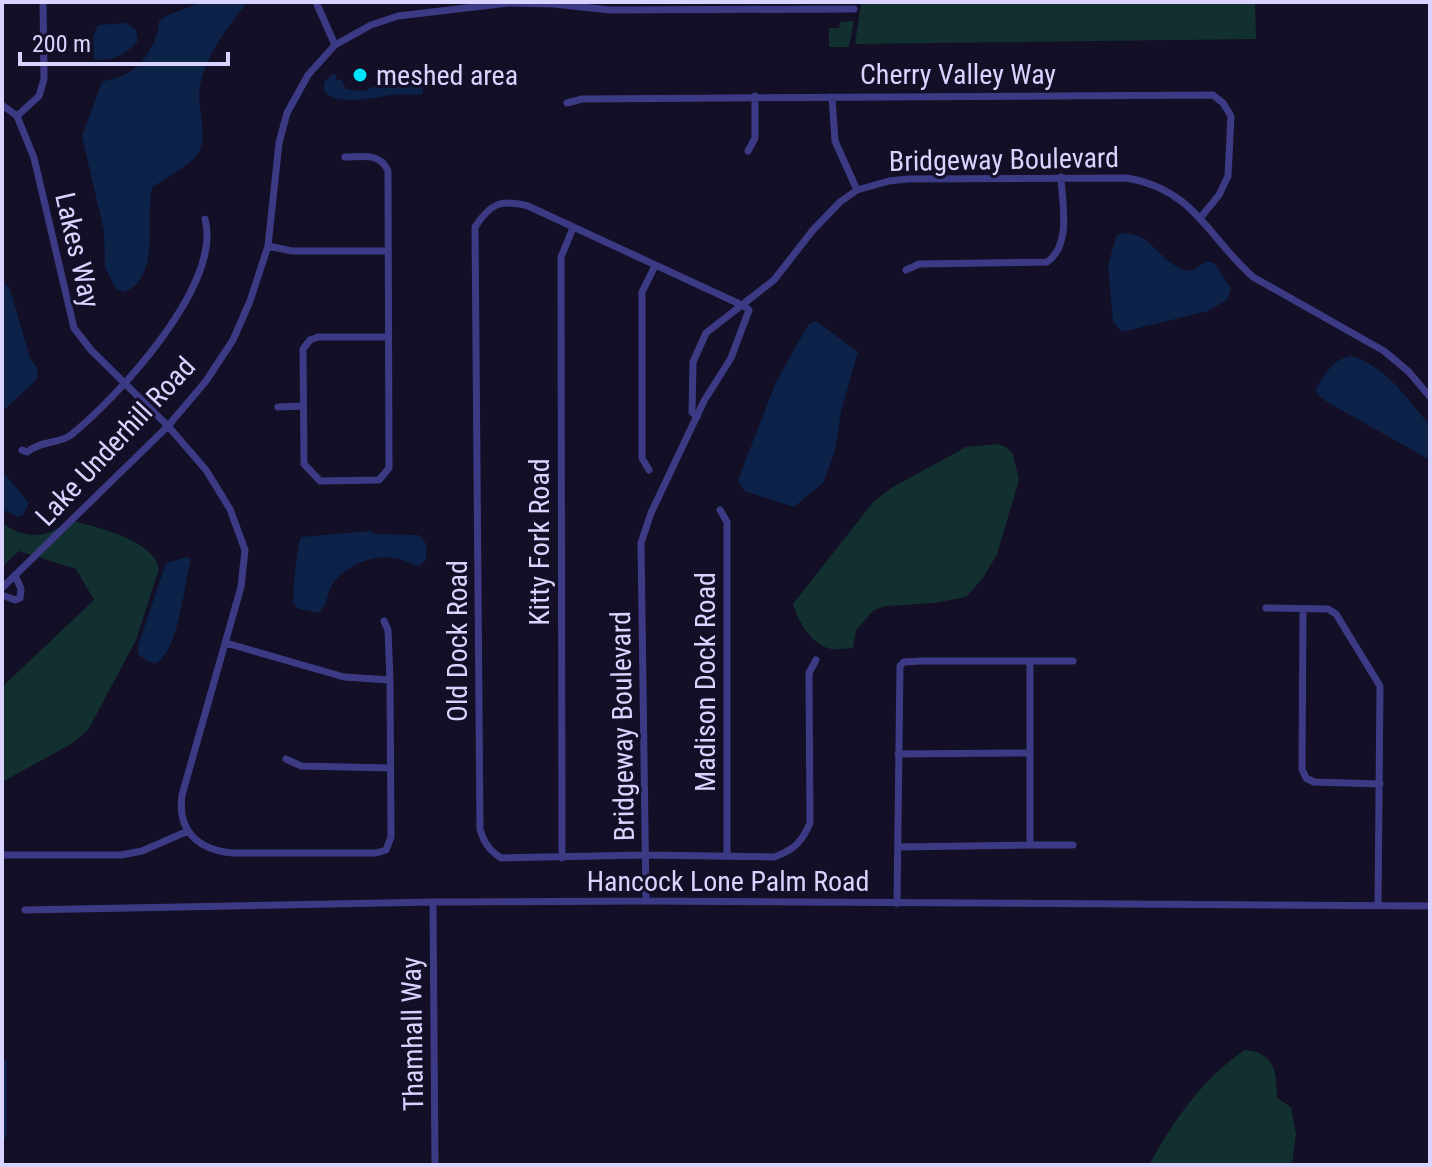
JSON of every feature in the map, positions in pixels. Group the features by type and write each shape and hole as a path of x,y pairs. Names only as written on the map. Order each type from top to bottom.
{"street":[{"path":"2,105 17,116 39,96 44,79 43,2"},
{"path":"316,2 335,45"},
{"name":"Lake Underhill Road","path":"2,588 168,426 206,381 233,340 268,246 279,143 287,113 308,75 335,45 371,25 398,16 514,2 610,10 836,6 854,9"},
{"name":"Cherry Valley Way","path":"567,103 582,99 755,96 1213,95 1231,116 1228,176 1219,195 1201,217"},
{"path":"748,151 755,138 755,96"},
{"path":"832,97 835,141 857,190"},
{"name":"Lakes Way","path":"17,116 34,158 74,328 91,350 168,426 206,470 230,509 245,550 241,587 182,795 180,808 188,831"},
{"path":"345,157 376,158 387,168 389,468 379,480 320,481 304,464 303,349 310,340 318,337 388,337"},
{"path":"906,270 919,264 1047,262 1054,258 1063,241 1061,177"},
{"name":"Bridgeway Boulevard","path":"697,417 692,412 693,362 700,343 716,323 744,306 774,280 829,212 857,190 908,179 1061,177 1141,180 1172,193 1201,217 1235,261 1253,277 1384,351 1409,372 1430,397"},
{"name":"Old Dock Road","path":"744,306 528,206 497,203 475,227 480,829 490,851 501,858 645,855 774,857 791,851 804,838 810,823 809,673 816,660"},
{"path":"22,450 27,452 38,443 68,438 125,383 158,345 191,289 209,239 205,219"},
{"name":"Kitty Fork Road","path":"562,858 561,257 573,228"},
{"path":"268,246 292,251 388,251"},
{"path":"649,470 642,458 642,292 655,266"},
{"name":"Bridgeway Boulevard","path":"646,901 641,543 651,513 704,401 731,358 749,310 744,306"},
{"path":"278,407 303,406"},
{"name":"Madison Dock Road","path":"720,510 727,522 727,855"},
{"path":"2,595 13,600 20,598 21,589 15,575"},
{"path":"1266,608 1328,609 1336,614 1380,686 1378,906"},
{"path":"1303,609 1302,769 1306,778 1314,782 1380,784"},
{"path":"2,855 121,855 142,851 188,831 199,843 216,851 376,853 386,850 391,837 391,768 388,630 384,621"},
{"path":"226,643 344,677 390,680"},
{"path":"1030,661 1030,845"},
{"path":"897,904 898,673 904,662 1073,661"},
{"path":"898,754 1030,753"},
{"path":"286,759 301,766 391,768"},
{"path":"898,847 1073,845"},
{"name":"Hancock Lone Palm Road","path":"25,910 646,901 1430,906"},
{"name":"Thamhall Way","path":"433,902 435,1165"}],"green space":[{"path":"856,2 1255,2 1256,39 855,44 861,4"},
{"path":"854,21 849,47 829,47 829,28 839,28 840,22"},
{"path":"998,444 1013,454 1019,480 997,554 983,578 966,597 874,610 856,630 853,648 832,649 812,638 798,618 793,604 874,501 893,487 966,447"},
{"path":"68,520 135,542 155,559 159,569 136,640 88,730 73,743 2,782 2,687 94,600 76,569 19,551 2,567 2,522 17,532 35,535 53,531"},
{"path":"1245,1050 1263,1055 1268,1060 1275,1072 1277,1098 1291,1107 1296,1134 1292,1165 1149,1165 1190,1102 1216,1073"}],"water":[{"path":"203,2 248,2 218,42 203,76 199,95 203,131 201,148 182,168 152,188 148,260 136,284 125,292 116,289 105,267 104,231 82,136 102,82 123,75 144,59 153,44 159,21"},
{"path":"126,23 136,30 138,41 118,56 106,60 94,59 93,37 98,25"},
{"path":"415,69 423,84 422,94 351,100 332,97 324,91 324,83 331,75 336,74 337,80 342,80 346,89 364,91"},
{"path":"1125,233 1144,239 1180,268 1191,271 1207,261 1214,263 1231,288 1227,300 1208,311 1122,332 1113,322 1108,264 1117,235"},
{"path":"2,281 10,289 30,358 37,367 37,379 2,412"},
{"path":"816,321 858,352 841,411 835,451 823,483 794,507 744,491 738,480 776,382 808,325"},
{"path":"1351,356 1385,375 1430,426 1430,460 1317,394 1316,389 1330,368 1339,360"},
{"path":"2,471 29,503 23,515 18,517 2,509"},
{"path":"370,531 375,534 418,535 426,546 425,561 419,566 386,557 360,563 337,578 324,607 318,613 299,609 293,603 301,537"},
{"path":"187,557 191,559 180,616 170,645 156,663 149,662 138,654 138,646 166,563"},
{"path":"2,1057 7,1062 5,1140 2,1137"}],"place":[{"name":"meshed area","path":"360,75"}]}
